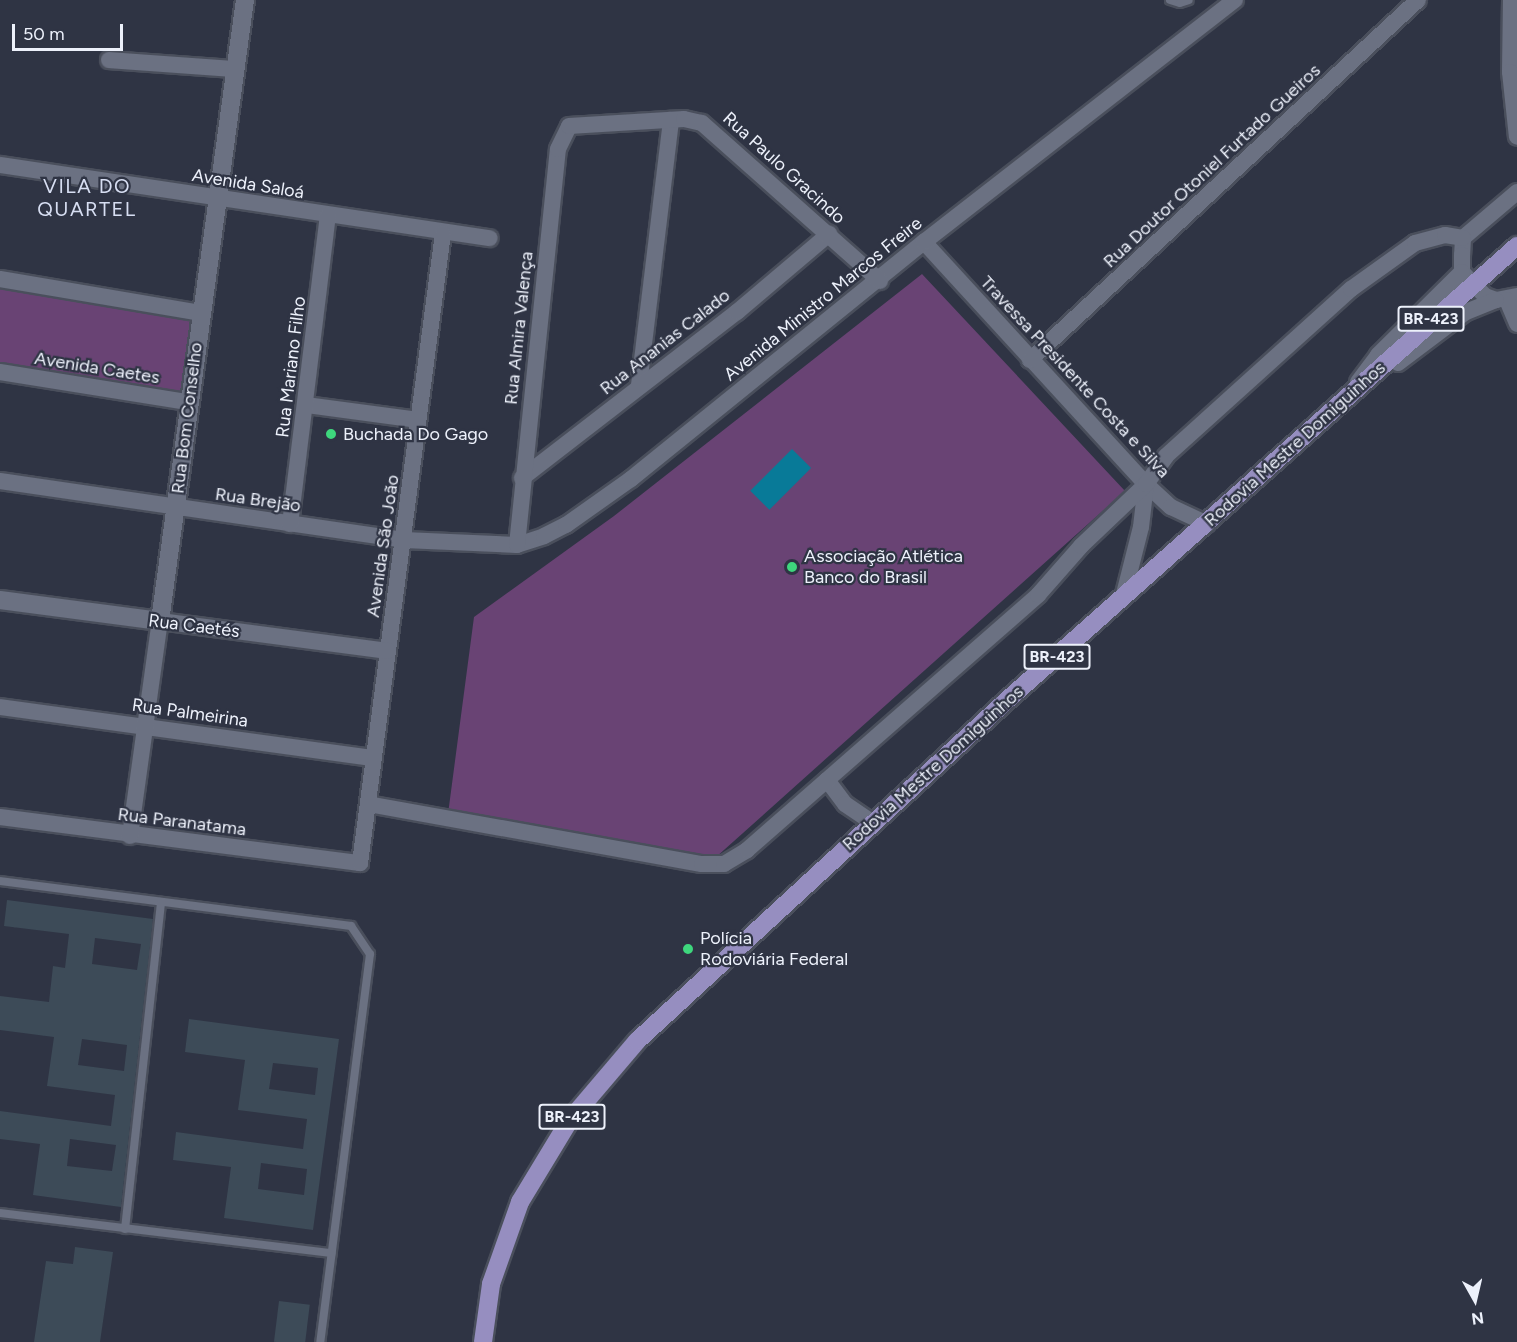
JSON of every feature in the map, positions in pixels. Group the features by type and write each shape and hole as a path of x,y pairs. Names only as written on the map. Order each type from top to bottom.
{"main road":[{"name":"Rodovia Mestre Domiguinhos","path":"483,1342 491,1284 520,1202 569,1121 637,1041 873,823 1207,524 1347,395 1467,278 1517,246"}],"street":[{"name":"Rua Bom Conselho","path":"130,836 200,313 245,0"},
{"name":"Avenida Ministro Marcos Freire","path":"404,540 517,545 566,525 623,485 880,281 924,242 1235,0"},
{"name":"Rua Doutor Otoniel Furtado Gueiros","path":"1030,360 1418,0"},
{"path":"1511,0 1510,72 1517,137"},
{"path":"109,60 236,69"},
{"path":"639,386 672,120"},
{"name":"Rua Paulo Gracindo","path":"576,123 672,120 702,123 714,129 880,281"},
{"name":"Rua Almira Valença","path":"517,545 522,478 558,149 562,133 576,123"},
{"name":"Avenida Saloá","path":"0,165 328,216 490,238"},
{"path":"368,804 719,866 747,850 1038,595 1081,546 1146,484 1166,456 1352,289 1414,243 1445,235 1463,238 1517,192"},
{"name":"Rua Mariano Filho","path":"291,524 328,216"},
{"name":"Avenida São João","path":"360,863 443,233"},
{"name":"Rua Ananias Calado","path":"522,478 830,234"},
{"path":"1463,238 1467,278 1507,299 1517,324"},
{"name":"Travessa Presidente Costa e Silva","path":"924,242 1146,484 1171,507 1207,524"},
{"path":"0,279 200,313"},
{"path":"1347,395 1392,368 1466,312 1507,299"},
{"name":"Avenida Caetes","path":"0,372 188,402"},
{"path":"306,405 418,420"},
{"name":"Rua Brejão","path":"0,481 404,540"},
{"path":"1123,598 1141,527 1146,484"},
{"name":"Rua Caetés","path":"0,600 388,651"},
{"name":"Rua Palmeirina","path":"0,707 374,758"},
{"path":"827,780 845,804 873,823"},
{"name":"Rua Paranatama","path":"0,817 130,836 360,863"}],"lane":[{"path":"1170,0 1180,3 1189,0"},
{"path":"0,881 351,926 370,954 320,1342"},
{"path":"125,1229 161,902"},
{"path":"0,1214 332,1253"}],"shaded area":[{"name":"Associação Atlética Banco do Brasil","path":"922,274 1125,491 715,858 448,814 474,617 614,516"},
{"path":"0,287 195,318 182,397 0,368"}],"water":[{"path":"792,449 811,468 769,510 750,491"}],"building":[{"path":"7,900 153,919 121,1207 33,1195 40,1144 0,1139 0,1111 111,1126 115,1095 47,1086 54,1037 0,1030 0,996 49,1002 53,966 65,968 69,934 4,926","holes":["95,938 141,944 137,970 92,964","82,1039 127,1045 124,1071 78,1065","70,1139 116,1145 112,1171 67,1166"]},
{"path":"189,1019 339,1039 313,1230 224,1218 231,1167 173,1160 176,1132 303,1149 307,1119 238,1110 245,1060 185,1052","holes":["273,1063 318,1068 315,1095 269,1089","261,1163 307,1169 304,1195 258,1189"]},
{"path":"75,1247 113,1252 100,1342 34,1342 46,1261 73,1264"},
{"path":"279,1301 310,1305 305,1342 274,1342"}],"place":[{"name":"Buchada Do Gago","path":"331,434"},
{"name":"Associação Atlética Banco do Brasil","path":"792,567"},
{"name":"Polícia Rodoviária Federal","path":"688,949"}],"district":[{"name":"VILA DO QUARTEL","path":"87,198"}]}
